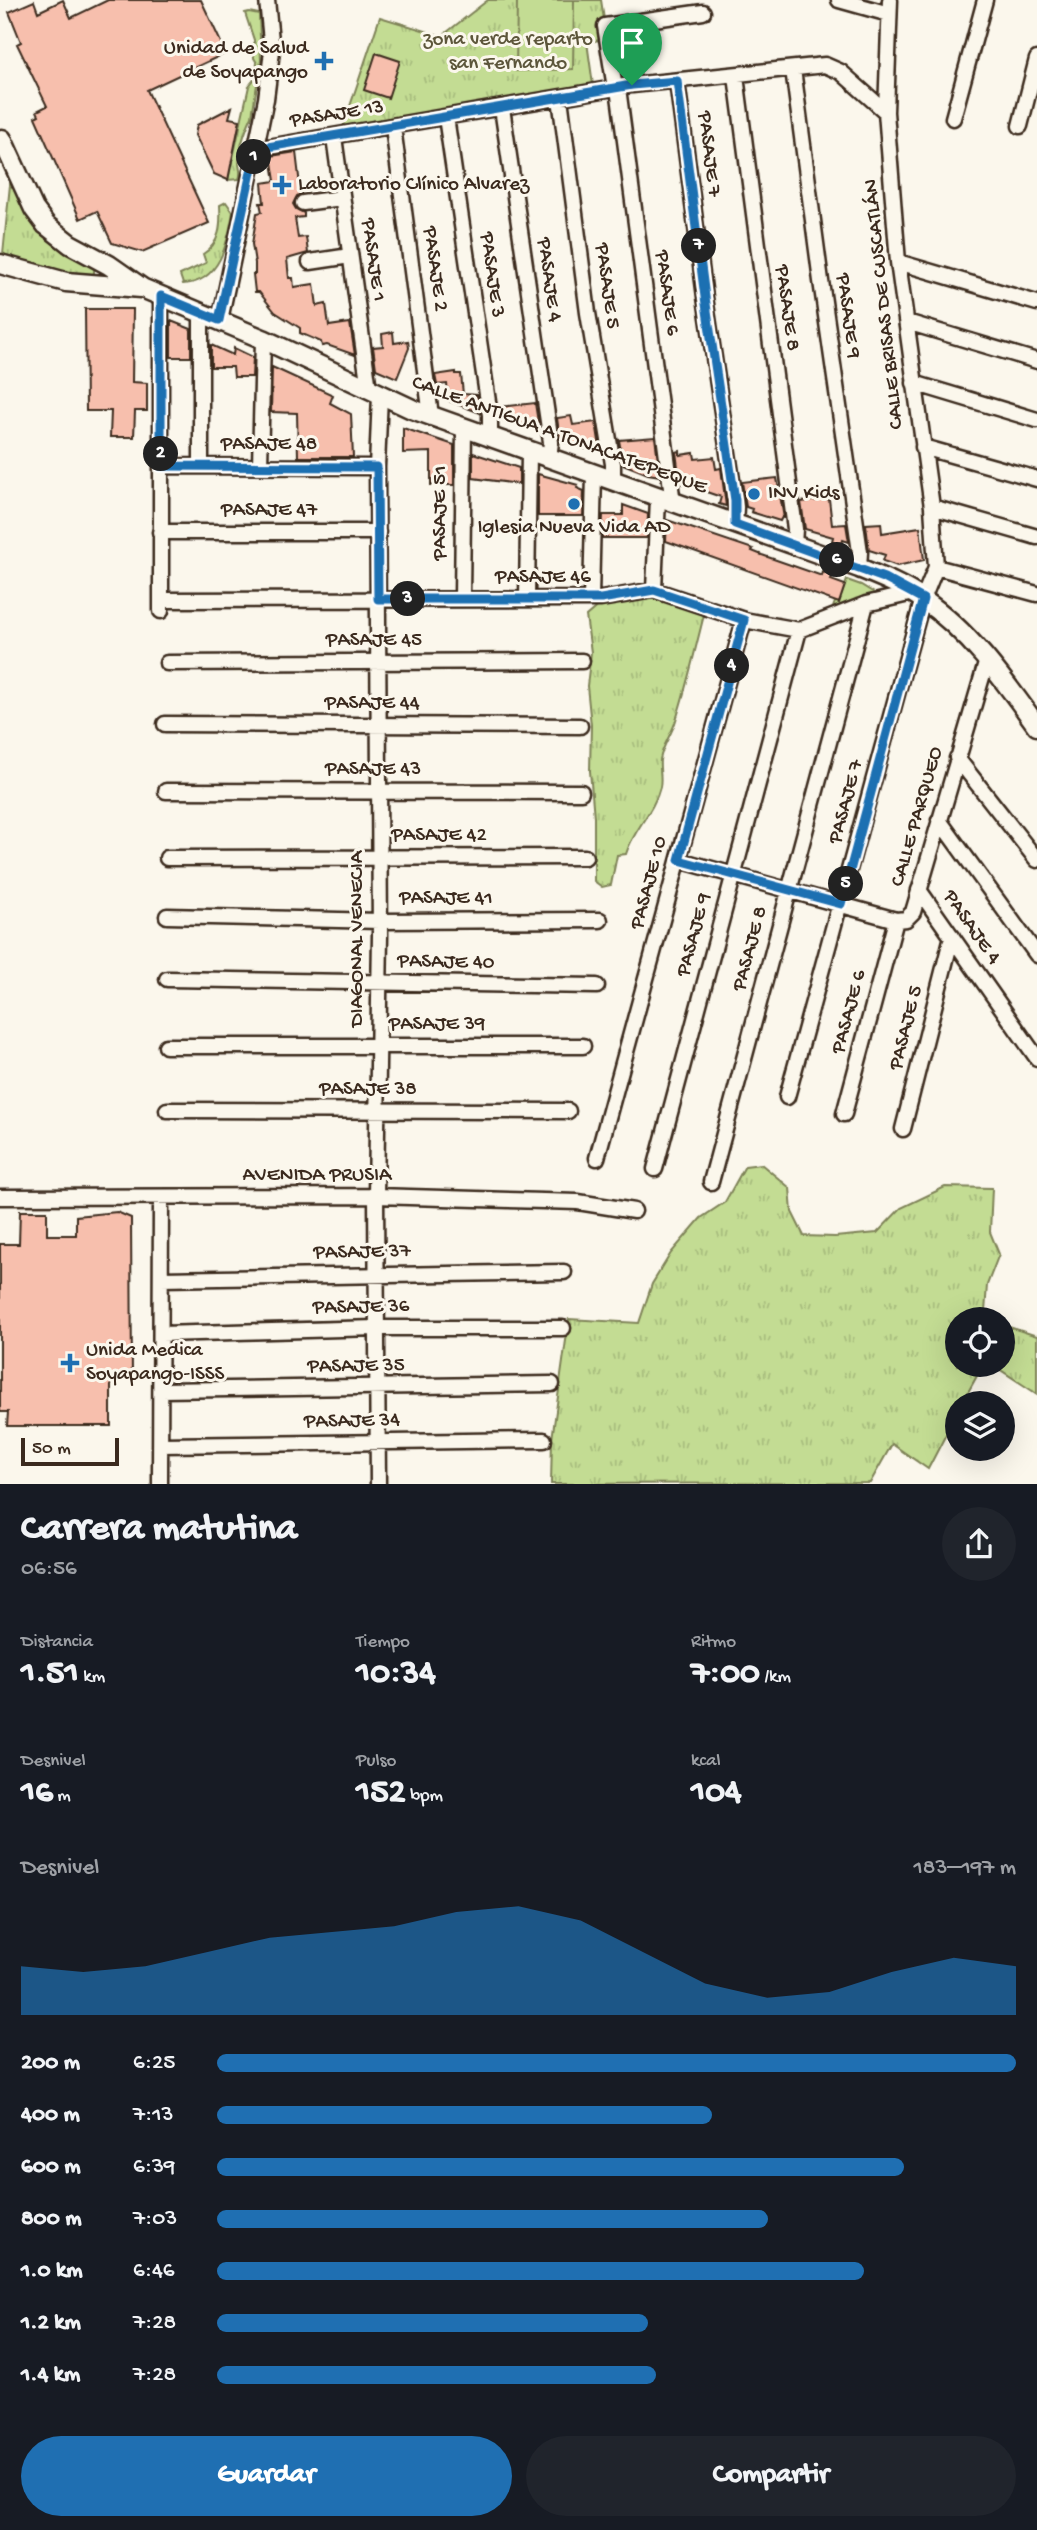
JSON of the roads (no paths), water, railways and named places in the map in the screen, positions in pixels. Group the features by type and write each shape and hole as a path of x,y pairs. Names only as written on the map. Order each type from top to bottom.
{"main road":[{"name":"CALLE ANTIGUA A TONACATEPEQUE","path":"1,136 34,209 46,225 70,244 109,265 142,288 263,339 431,416 859,568 918,596 954,625 987,660 1037,726"},
{"path":"0,167 1,136"},
{"name":"CALLE ANTIGUA A TONACATEPEQUE","path":"0,264 66,282 142,288"}],"street":[{"path":"219,320 266,99 272,51 267,0"},
{"path":"839,0 889,7"},
{"path":"953,118 985,0"},
{"name":"CALLE BRISAS DE CUSCATLÁN","path":"889,7 886,112 898,262 932,507 936,567 918,596"},
{"name":"PASAJE 6","path":"654,590 665,500 616,88 605,26 703,12"},
{"path":"1020,126 1037,59"},
{"name":"PASAJE 13","path":"256,149 616,88 825,65 841,72 886,112"},
{"name":"PASAJE 9","path":"793,69 860,552 859,568"},
{"name":"PASAJE 8","path":"736,76 795,529 794,545"},
{"name":"PASAJE 7","path":"677,81 735,500 735,524"},
{"name":"PASAJE 5","path":"560,98 613,481"},
{"name":"PASAJE 4","path":"502,108 551,442 549,458"},
{"name":"PASAJE 3","path":"446,117 490,415 490,439"},
{"name":"PASAJE 2","path":"393,127 431,416"},
{"name":"PASAJE 1","path":"334,137 350,256 375,392"},
{"path":"303,203 342,198"},
{"path":"310,262 350,256"},
{"path":"898,262 1037,303"},
{"path":"160,532 161,296"},
{"path":"201,313 201,466"},
{"path":"907,322 1037,361"},
{"path":"260,467 263,339"},
{"path":"914,383 1037,420"},
{"name":"DIAGONAL VENECIA","path":"375,392 380,921 376,1196 378,1483"},
{"name":"PASAJE 51","path":"462,598 464,429"},
{"path":"923,447 1037,479"},
{"path":"527,599 529,452"},
{"name":"PASAJE 48","path":"161,466 377,467"},
{"path":"591,599 594,474"},
{"path":"932,507 1037,537"},
{"name":"PASAJE 46","path":"160,532 161,606 378,599 591,599 654,590 744,620 799,630"},
{"name":"PASAJE 47","path":"160,532 378,532"},
{"path":"936,567 1037,594"},
{"path":"799,630 866,604 918,596"},
{"name":"PASAJE 7","path":"787,1097 841,904 918,596"},
{"name":"PASAJE 8","path":"711,1182 866,604"},
{"name":"PASAJE 10","path":"597,1158 744,620"},
{"name":"PASAJE 9","path":"655,1169 799,630"},
{"name":"CALLE PARQUEO","path":"896,920 906,919 913,912 987,660"},
{"name":"PASAJE 45","path":"167,663 582,661"},
{"name":"PASAJE 44","path":"165,724 580,726"},
{"path":"957,758 1037,860"},
{"name":"PASAJE 43","path":"166,791 580,792"},
{"path":"939,820 1037,955"},
{"name":"PASAJE 42","path":"167,858 585,857"},
{"path":"679,860 896,920"},
{"name":"PASAJE 4","path":"919,890 1037,1058"},
{"name":"PASAJE 41","path":"167,916 380,921 600,920"},
{"name":"PASAJE 6","path":"844,1114 896,920"},
{"name":"PASAJE 5","path":"903,1129 951,936"},
{"name":"PASAJE 40","path":"167,979 597,986"},
{"name":"PASAJE 39","path":"166,1046 583,1045"},
{"name":"PASAJE 38","path":"167,1110 568,1111"},
{"name":"AVENIDA PRUSIA","path":"0,1197 376,1196 578,1202 634,1211"},
{"path":"160,1483 161,1198"},
{"name":"PASAJE 37","path":"161,1279 564,1272"},
{"name":"PASAJE 36","path":"161,1334 376,1328 563,1328"},
{"name":"PASAJE 35","path":"160,1390 552,1384"},
{"name":"PASAJE 34","path":"160,1445 544,1440"}],"place":[{"name":"Unidad de Salud de Soyapango","path":"324,61"},
{"name":"Laboratorio Clínico Alvarez","path":"282,185"},
{"name":"INV Kids","path":"754,494"},
{"name":"Iglesia Nueva Vida AD","path":"574,504"},
{"name":"Unida Medica Soyapango-ISSS","path":"70,1363"}],"park label":[{"name":"zona verde reparto san Fernando","path":"508,52"}]}
